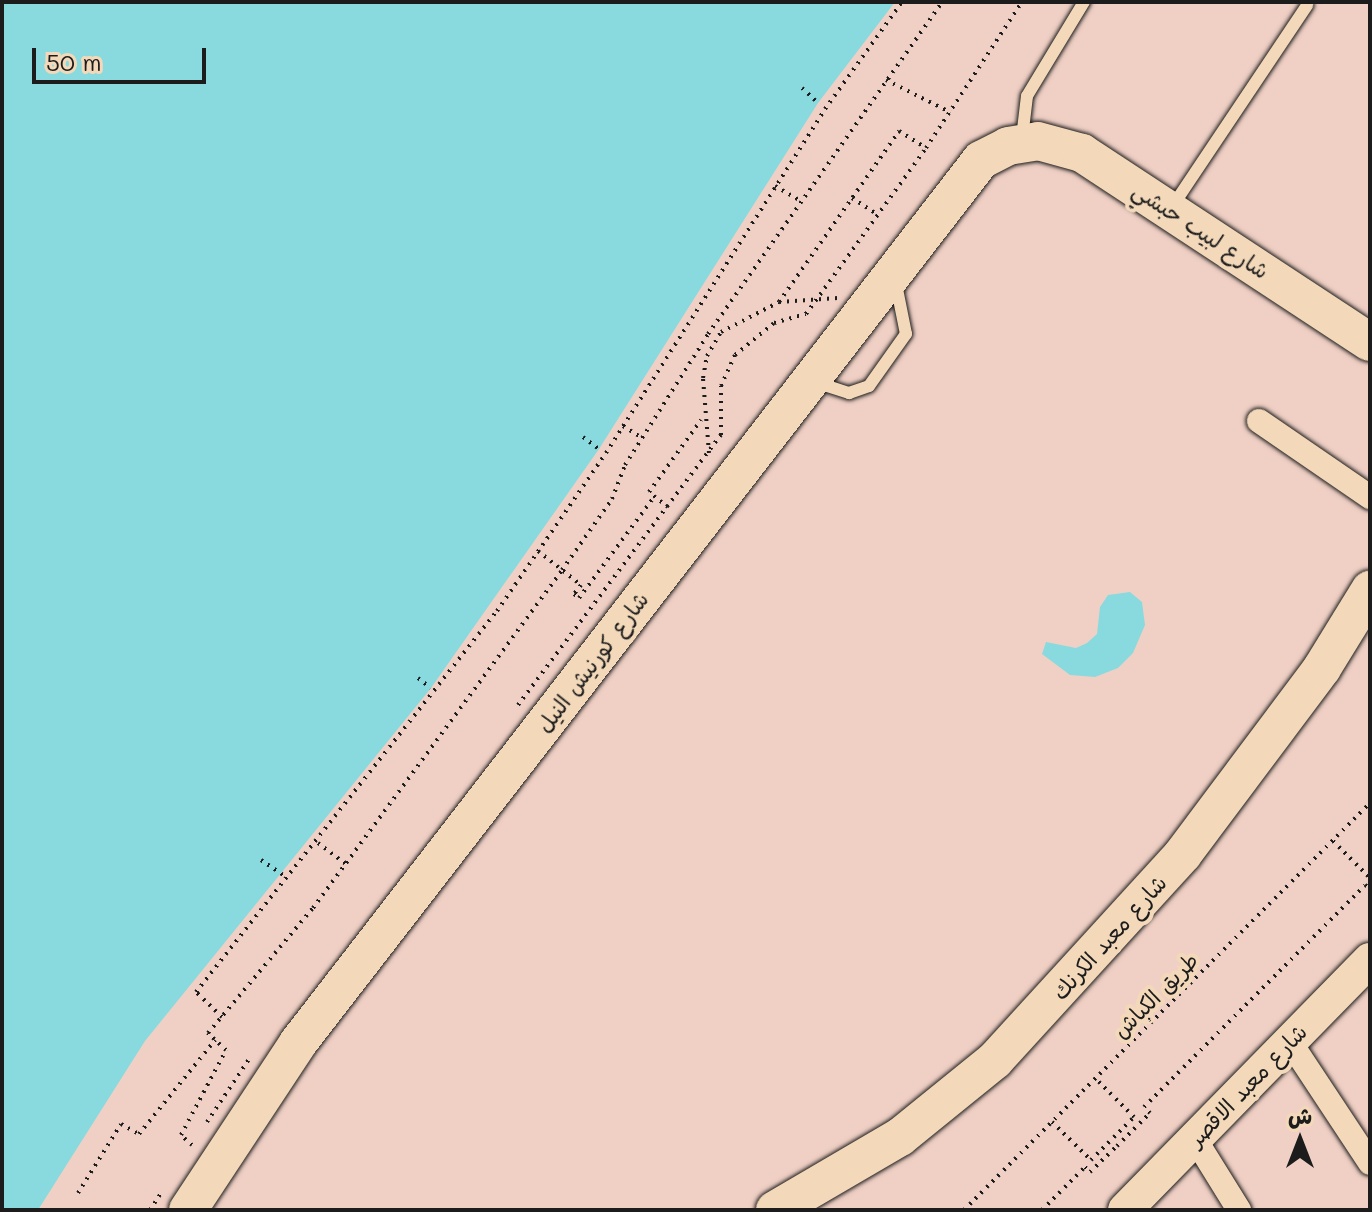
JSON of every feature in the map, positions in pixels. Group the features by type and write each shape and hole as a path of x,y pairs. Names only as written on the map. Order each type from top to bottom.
{"main road":[{"name":"شارع لبيب حبشي","path":"1023,142 1053,142 1082,153 1370,342"},
{"name":"شارع كورنيش النيل","path":"188,1210 298,1043 969,170 994,152 1023,142"},
{"name":"شارع معبد الكرنك","path":"775,1210 911,1129 995,1060 1183,854 1322,668 1370,590"},
{"name":"شارع معبد الاقصر","path":"1125,1210 1370,960"}],"street":[{"path":"1259,421 1370,497"},
{"path":"1290,1042 1370,1163"},
{"path":"1195,1139 1239,1210"}],"lane":[{"path":"1023,142 1027,96 1084,2"},
{"path":"1170,209 1307,5"},
{"path":"809,380 849,393 869,386 906,334 906,317 892,273"}],"path":[{"path":"222,1017 196,992 318,843 538,551 623,426 775,186 902,2"},
{"path":"192,1145 181,1135 226,1050 208,1033 346,864 562,570 612,499 642,438 708,334 799,200 942,2"},
{"path":"510,716 721,435 721,386 735,355 774,323 806,314 926,148 1022,2"},
{"path":"886,80 950,112"},
{"path":"802,88 818,103"},
{"path":"779,302 899,131 926,148"},
{"path":"775,186 799,200"},
{"path":"852,198 878,215"},
{"path":"725,488 709,452 702,418 704,368 716,339 734,321 779,302 819,296 867,306"},
{"path":"708,334 716,339"},
{"path":"668,507 649,492 702,418"},
{"path":"623,426 642,438"},
{"path":"583,437 599,449"},
{"path":"538,551 581,585 574,594 579,598 654,497"},
{"path":"418,678 431,688"},
{"name":"طريق الكباش","path":"964,1210 1370,803"},
{"path":"1333,841 1370,878"},
{"path":"318,843 346,864"},
{"path":"261,860 283,875"},
{"path":"1042,1210 1085,1167 1090,1172 1117,1146 1150,1113 1144,1107 1365,885 1370,888"},
{"path":"78,1193 121,1124 139,1134 215,1040"},
{"path":"201,1132 253,1052"},
{"path":"1052,1122 1091,1160 1134,1117 1095,1078"},
{"path":"1111,1140 1117,1146"}],"water":[{"path":"2,2 895,2 818,103 599,449 431,688 145,1041 38,1210 2,1210"},
{"path":"1130,592 1142,602 1145,625 1133,653 1118,668 1095,677 1070,675 1042,654 1046,642 1076,648 1087,643 1097,634 1100,607 1108,595"}]}
